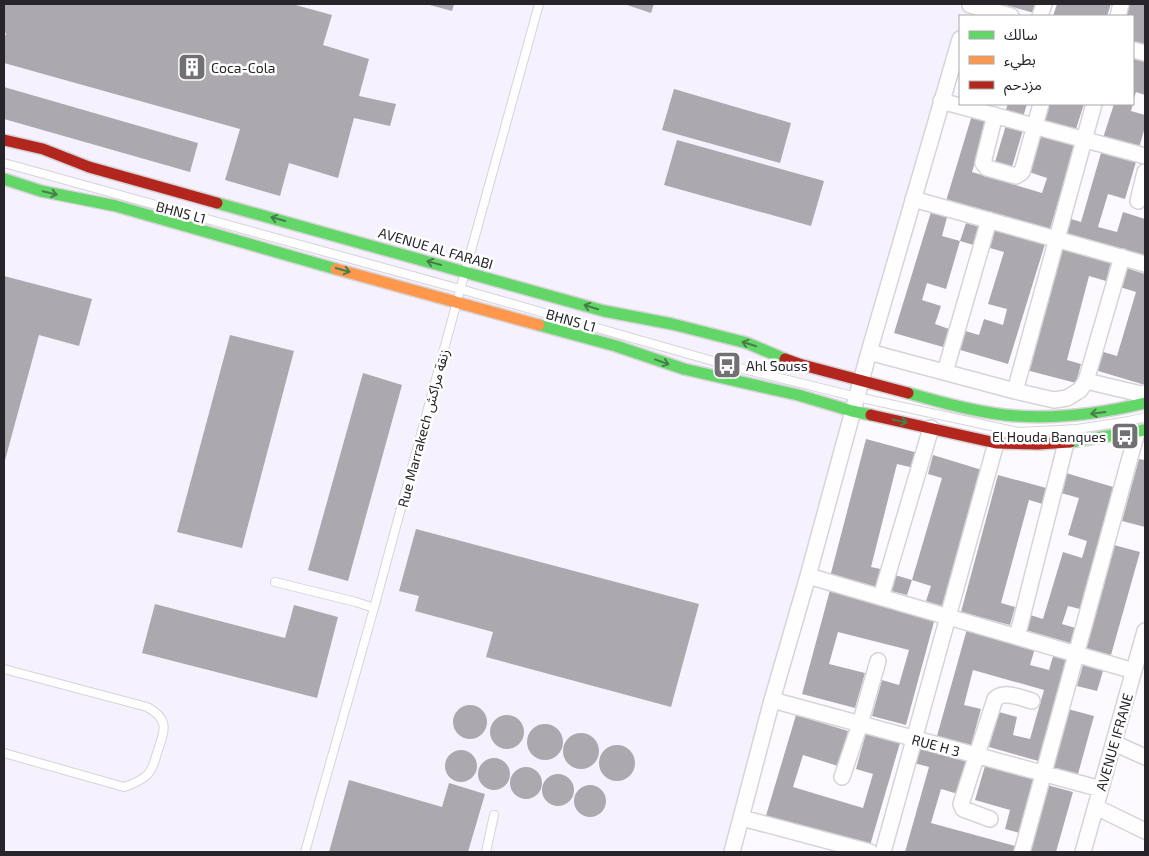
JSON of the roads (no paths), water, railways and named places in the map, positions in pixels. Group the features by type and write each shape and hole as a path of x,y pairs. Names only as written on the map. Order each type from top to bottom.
{"street":[{"path":"970,8 1006,15"},
{"path":"732,852 772,700 869,352 959,42"},
{"path":"941,101 995,114 1145,156"},
{"path":"995,114 983,163 987,168 1016,176 1022,172 1041,105"},
{"path":"1015,391 1094,105"},
{"name":"AVENUE AL FARABI","path":"4,140 55,153 90,167 604,311 672,324 747,343 800,364 959,407 1006,415 1046,416 1078,415 1126,408 1145,403"},
{"path":"1138,201 1145,172"},
{"path":"4,179 41,191 116,206 358,275 459,294 672,365 798,395 855,403 930,428 996,443 1066,443 1142,428 1076,654 1022,852"},
{"path":"913,199 1145,264"},
{"path":"945,372 989,220"},
{"path":"869,352 1015,391 1054,400 1067,398 1080,390 1086,381 1122,257"},
{"path":"1086,381 1141,394 1145,393"},
{"path":"881,597 930,428"},
{"path":"882,852 996,443"},
{"path":"1018,637 1066,443"},
{"path":"808,576 1134,671"},
{"name":"AVENUE IFRANE","path":"1083,852 1145,631"},
{"path":"842,777 878,661"},
{"path":"990,819 962,809 961,804 996,699 1000,695 1005,694 1032,701"},
{"name":"RUE H 3","path":"772,700 1101,789"},
{"path":"1114,743 1145,757"},
{"path":"1096,807 1145,831"},
{"path":"742,818 870,852"}],"lane":[{"name":"Rue Marrakech زنقة مراكش","path":"305,852 374,608 539,4"},
{"name":"BHNS L1","path":"4,164 459,294"},
{"name":"BHNS L1","path":"4,168 459,294"},
{"path":"855,403 1019,432 1077,429 1129,422 1145,417"},
{"path":"855,403 1020,434 1112,429 1131,426 1142,428"},
{"path":"275,582 374,608"},
{"path":"4,668 147,707 156,712 163,722 165,731 152,768 147,775 137,783 124,787 4,753"},
{"path":"486,852 494,815"}],"place":[{"name":"Coca-Cola","path":"192,67"},
{"name":"Ahl Souss","path":"727,365"},
{"name":"El Houda Banques","path":"1125,436"}]}
